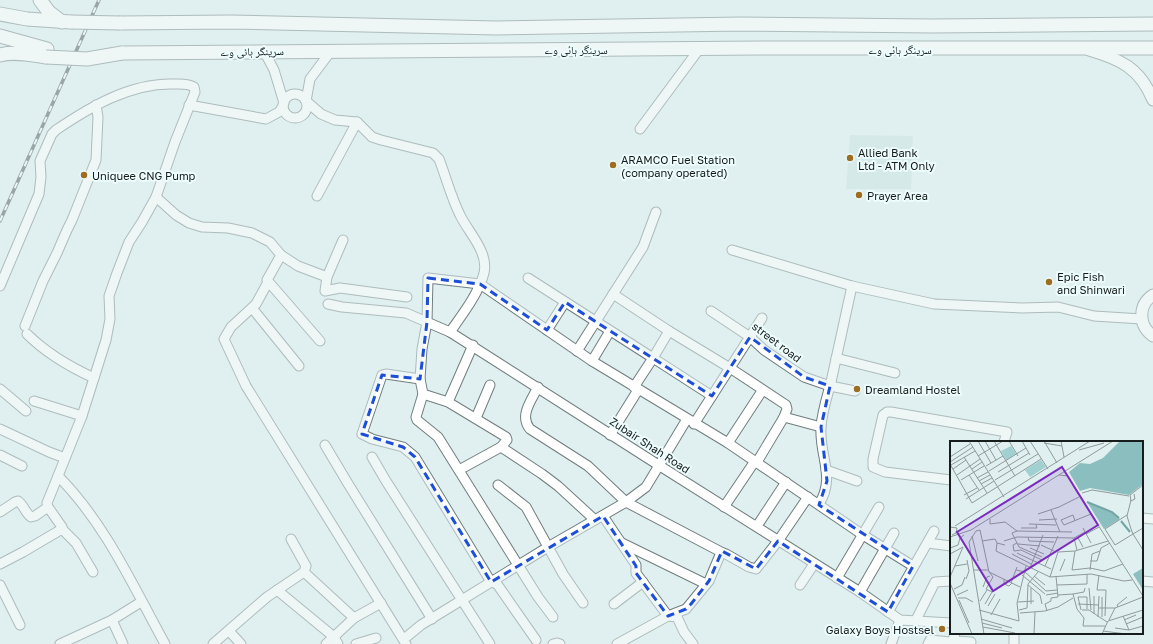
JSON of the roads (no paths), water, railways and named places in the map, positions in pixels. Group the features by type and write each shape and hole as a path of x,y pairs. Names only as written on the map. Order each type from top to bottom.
{"highway":[{"path":"40,0 49,12 67,22"},
{"name":"سرینگر ہائی وے","path":"0,14 27,19 67,22 231,22 496,28 740,24 932,26 1153,24"},
{"name":"سرینگر ہائی وے","path":"0,36 47,53 700,48 1153,48"},
{"path":"0,55 6,53 47,53"}],"main road":[{"path":"1084,49 1116,60 1132,68 1150,91 1153,100"},
{"path":"1153,295 1148,298 1144,304 1142,312 1144,327 1153,336"}],"street":[{"path":"640,129 700,48"},
{"path":"264,51 274,70 284,104 284,111 292,117 298,117 306,111 306,101 310,79 331,51"},
{"path":"0,286 39,194 41,177 40,161 52,134 60,127 96,105 138,89 158,84 190,85 194,87 195,92 175,142 156,197 129,242 115,278 109,296 110,319 106,340 82,416 47,503 48,508 62,529 76,543 93,572"},
{"path":"189,105 266,119 279,112 286,98 297,94 302,96 309,105 321,114 335,120 357,122 372,137 433,153 439,160 459,214 481,251 485,261 484,272 480,284 450,332"},
{"path":"94,378 78,371 39,346 26,330 44,281 72,220 96,160 98,117 96,105"},
{"path":"317,196 357,122"},
{"path":"156,197 176,215 189,223 202,227 228,228 252,233 270,242 281,255 298,266 327,277"},
{"path":"577,351 643,247 656,212"},
{"path":"343,240 327,277 325,292 340,288 407,297"},
{"path":"732,250 852,286 934,304 1022,308 1058,307 1094,316 1142,319"},
{"path":"281,255 256,304 231,327 224,339 246,386 405,642 432,618 548,547 626,502 646,488 690,422 712,396 762,318"},
{"path":"553,617 538,597 438,437 417,420 416,417 423,394 420,379 422,349 427,322 428,278 480,284 592,361 690,422 728,443 884,549 913,566"},
{"path":"528,278 712,396"},
{"path":"268,282 320,341"},
{"path":"819,504 825,493 827,482 821,440 821,427 852,286"},
{"path":"613,294 669,331 730,368 787,407 784,417 756,462 724,507"},
{"path":"547,330 565,302"},
{"name":"Zubair Shah Road","path":"328,304 342,307 406,313 450,332 538,387 610,435 724,507 757,526 778,541 860,592 900,620"},
{"path":"252,308 300,366"},
{"name":"street road","path":"711,311 750,336 764,350 804,377 830,386 855,391"},
{"path":"592,361 610,331"},
{"path":"610,435 669,331"},
{"path":"448,402 473,346"},
{"path":"836,358 895,373"},
{"path":"420,379 386,374 382,376 362,434 372,439 403,447 415,458 491,582 497,584 536,640"},
{"path":"476,418 490,385"},
{"path":"538,387 526,411 526,424 530,429 588,466 626,502 749,567 756,569 778,541 808,497"},
{"path":"0,389 26,411"},
{"path":"728,443 762,390"},
{"path":"423,394 448,402 506,437 507,440 501,447 459,470"},
{"path":"34,401 82,416"},
{"path":"950,480 885,472 874,467 873,459 883,415 887,412 891,412 1006,432 1004,441"},
{"path":"784,417 821,427"},
{"path":"0,429 42,450 65,458"},
{"path":"325,445 432,618"},
{"path":"501,447 548,478 599,518 621,542 636,565 636,573 668,616 677,617 684,632 693,644"},
{"path":"0,455 22,466"},
{"path":"372,457 490,644"},
{"path":"826,470 857,481"},
{"path":"58,476 72,490 96,522 165,644"},
{"path":"757,526 786,482"},
{"path":"498,485 526,507 563,574 583,603"},
{"path":"0,512 18,501 29,515 32,516 35,516 48,508"},
{"path":"837,578 880,507"},
{"path":"1143,518 1153,519"},
{"path":"0,564 62,529"},
{"path":"888,612 934,531"},
{"path":"860,592 894,533"},
{"path":"213,644 277,590 304,572 306,566 291,539"},
{"path":"621,542 706,584"},
{"path":"928,543 950,546"},
{"path":"616,644 668,616 686,609 706,584 720,555 723,553"},
{"path":"800,585 814,564"},
{"path":"304,572 354,618"},
{"path":"614,604 643,582"},
{"path":"916,620 935,582 950,582"},
{"path":"0,585 20,625"},
{"path":"277,590 336,640"},
{"path":"60,644 112,620 142,602"},
{"path":"326,644 336,640 354,618 381,603"},
{"path":"112,620 123,644"},
{"path":"891,644 900,620 950,623"},
{"path":"229,631 241,644"},
{"path":"928,644 930,640 950,642 954,636 956,641 971,642"},
{"path":"356,644 376,638"},
{"path":"553,644 560,644"}],"railway":[{"path":"0,221 99,0"}],"place":[{"name":"Allied Bank Ltd - ATM Only","path":"850,158"},
{"name":"ARAMCO Fuel Station (company operated)","path":"613,165"},
{"name":"Uniquee CNG Pump","path":"84,175"},
{"name":"Prayer Area","path":"859,195"},
{"name":"Epic Fish and Shinwari","path":"1049,282"},
{"name":"Dreamland Hostel","path":"857,389"},
{"name":"Galaxy Boys Hostsel","path":"942,629"}]}
